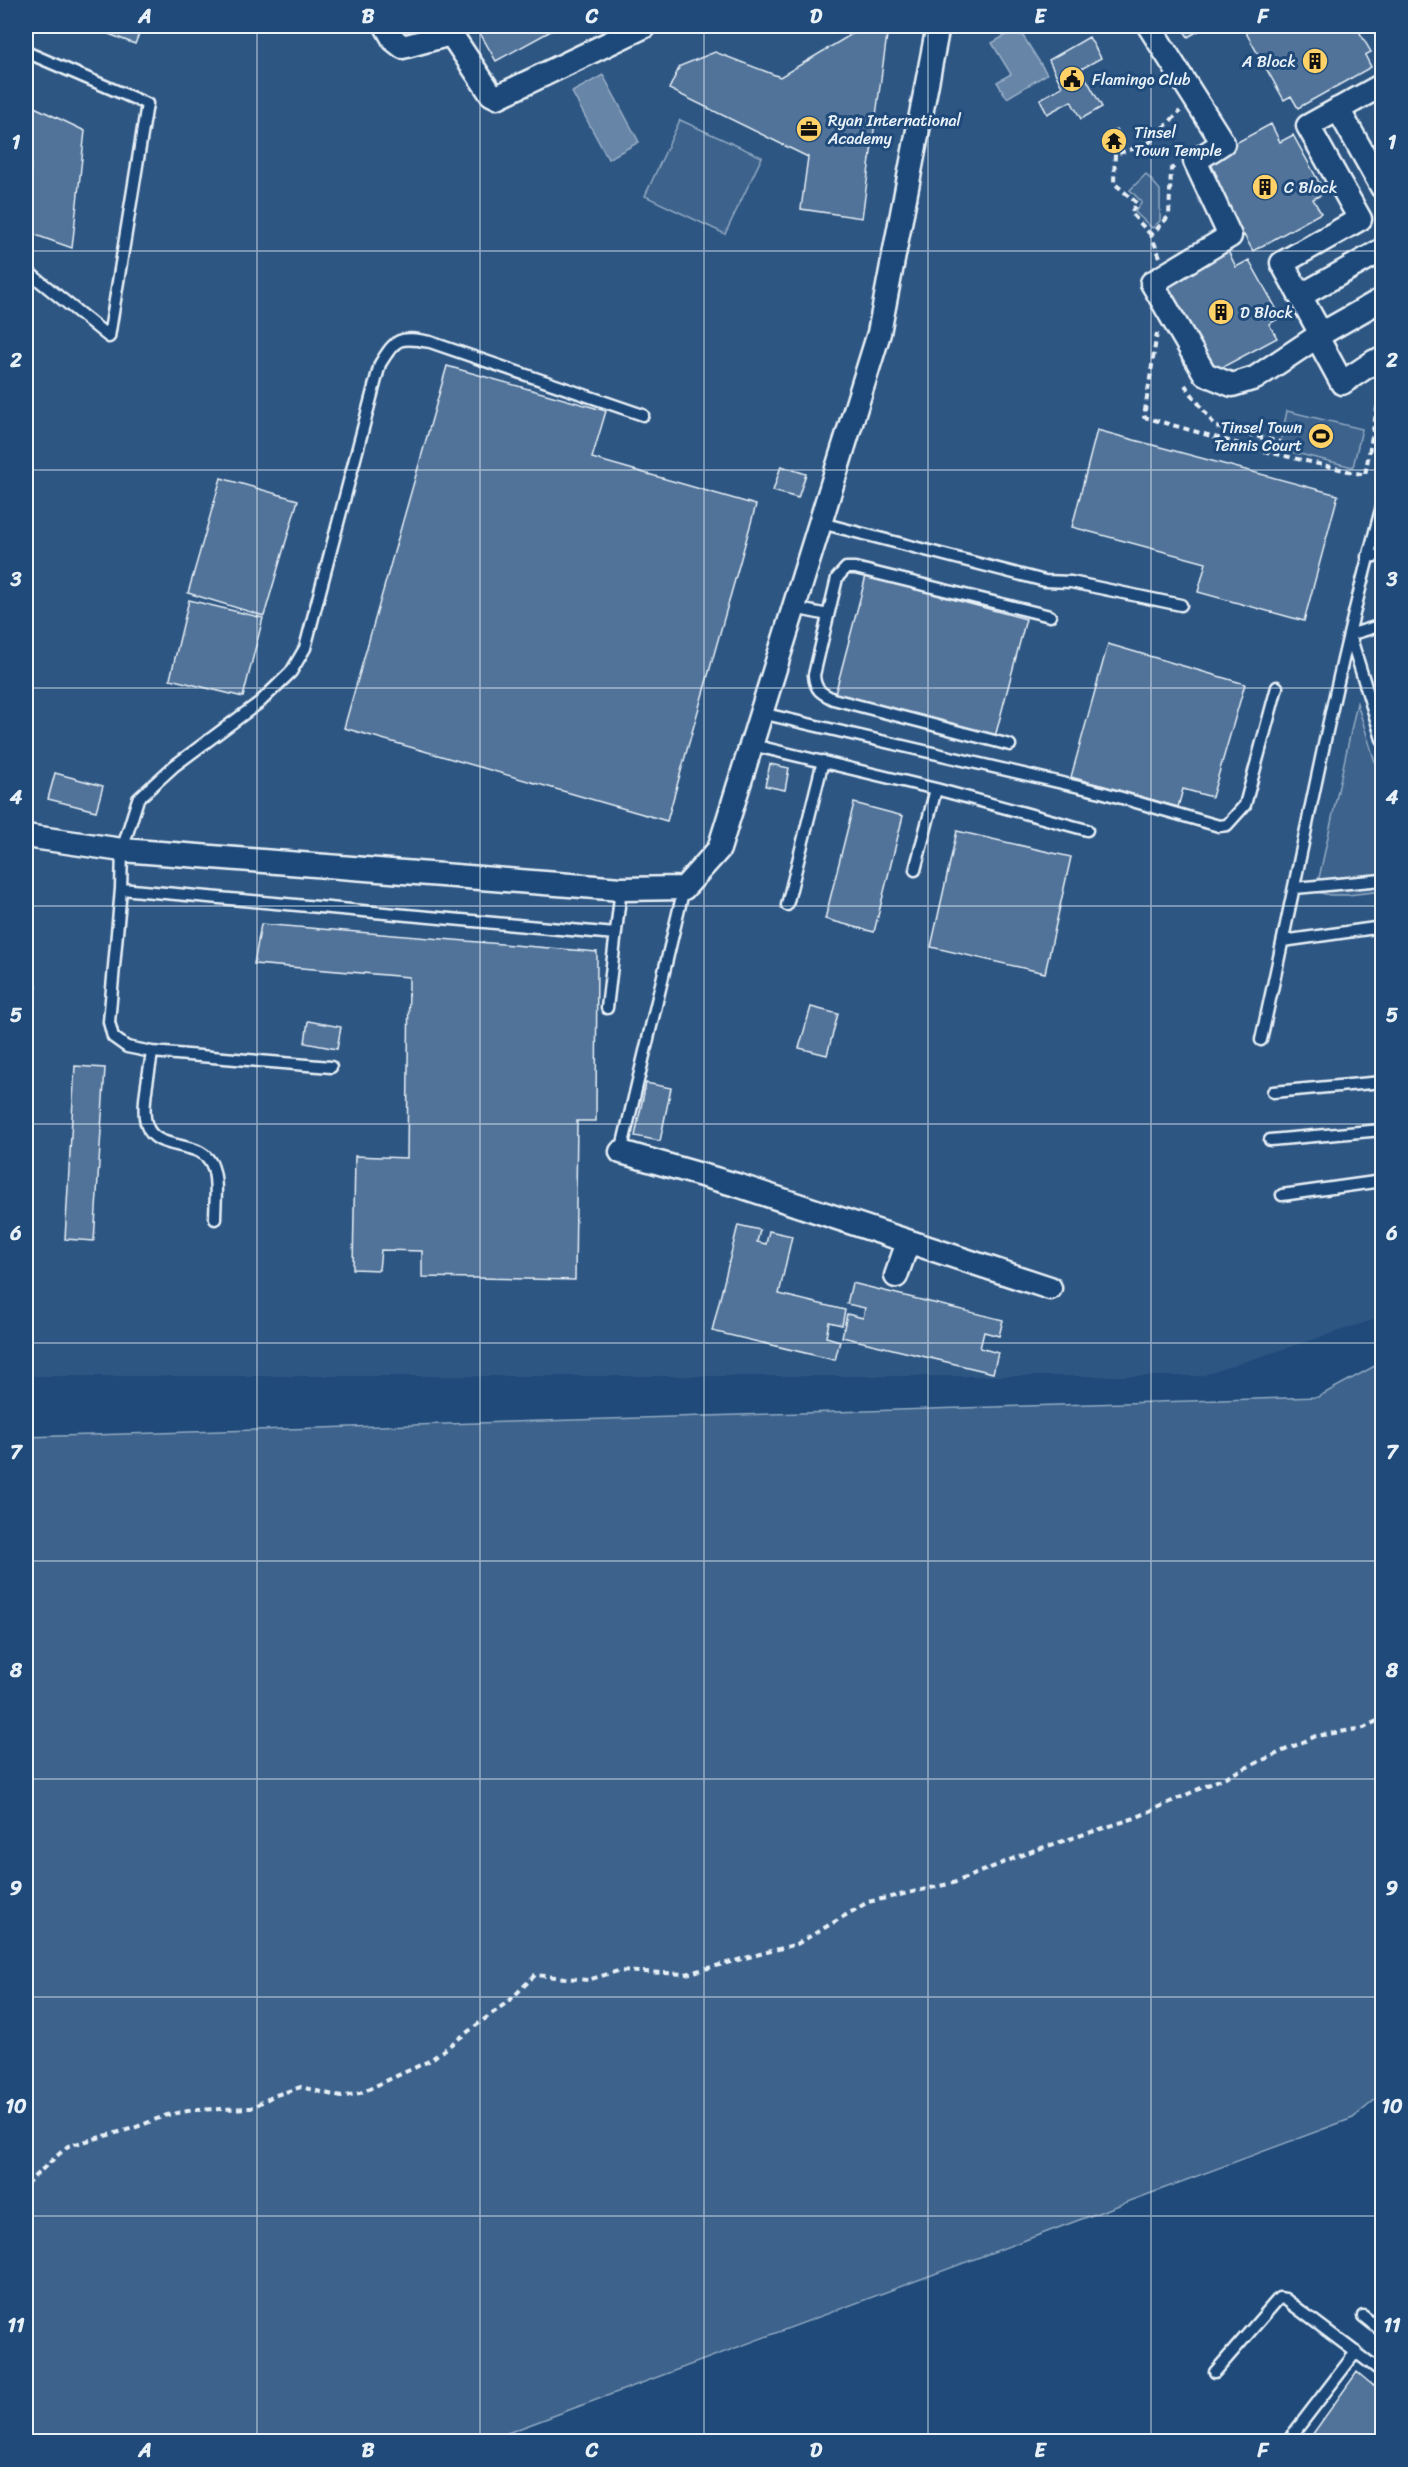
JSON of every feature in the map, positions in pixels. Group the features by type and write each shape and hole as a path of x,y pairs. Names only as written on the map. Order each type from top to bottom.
{"street":[{"path":"386,26 394,40 403,47 451,33 491,94 497,97 645,26"},
{"path":"26,836 122,850 621,889 684,888 719,849 879,333 938,26"},
{"path":"1149,26 1223,143 1195,161 1230,236 1152,283 1205,374 1233,385 1256,378 1319,336 1379,302"},
{"path":"1379,369 1342,383 1282,263 1360,219 1308,126 1382,86"},
{"path":"1338,109 1383,187"},
{"path":"1300,296 1383,250"},
{"path":"621,1152 740,1186 1050,1288"},
{"path":"896,1276 908,1242"}],"lane":[{"path":"26,52 147,104 109,337 26,270"},
{"path":"331,1067 152,1052 127,1047 113,1037 110,1031 122,850 138,799 174,766 260,702 291,672 305,648 380,364 392,345 407,338 430,342 643,416"},
{"path":"1261,1040 1349,635 1367,557 1383,506"},
{"path":"820,523 1045,581 1071,582 1181,605"},
{"path":"1367,557 1383,555"},
{"path":"1010,745 833,699 819,691 814,675 841,572 846,568 855,568 1050,616"},
{"path":"794,608 828,615"},
{"path":"1349,635 1383,625"},
{"path":"1349,635 1383,739"},
{"path":"761,713 1101,792 1219,826 1227,825 1245,805 1277,687"},
{"path":"752,745 936,789 1087,830"},
{"path":"787,905 823,761"},
{"path":"915,870 936,789"},
{"path":"1295,888 1383,880"},
{"path":"621,1152 684,888"},
{"path":"121,889 615,934"},
{"path":"607,1008 621,889"},
{"path":"1283,941 1383,927"},
{"path":"152,1052 145,1114 146,1125 151,1134 160,1141 188,1147 208,1159 213,1168 215,1220"},
{"path":"1273,1092 1383,1082"},
{"path":"1270,1140 1383,1131"},
{"path":"1282,1195 1383,1181"},
{"path":"1215,2372 1279,2298 1285,2299 1383,2372"},
{"path":"1363,2316 1383,2331"},
{"path":"1287,2442 1356,2352"}],"path":[{"path":"1166,275 1151,235 1131,213 1137,203 1114,183 1114,154 1147,145 1182,108"},
{"path":"1151,235 1169,216 1171,169 1180,164"},
{"path":"1158,326 1144,417 1264,451 1365,475 1379,369"},
{"path":"26,2184 68,2146 134,2128 167,2115 193,2110 251,2108 273,2096 301,2087 341,2097 360,2093 429,2061 510,2000 535,1975 588,1980 618,1971 686,1974 796,1944 868,1902 953,1883 1032,1851 1135,1818 1316,1736 1364,1728 1383,1718"}],"shaded area":[{"path":"26,26 1382,26 1382,1317 1201,1376 26,1376"},
{"path":"1018,28 1047,74 1007,98 997,82 1011,74 992,43"},
{"path":"603,75 639,142 608,159 572,92"},
{"path":"680,120 762,157 725,234 645,196"},
{"path":"1146,174 1160,190 1160,221 1152,228 1135,212 1142,202 1130,190"},
{"name":"Tinsel Town Tennis Court","path":"1287,411 1362,429 1353,467 1279,449"},
{"path":"1357,703 1382,785 1382,891 1330,895 1316,892"},
{"path":"1382,1362 1382,2094 1353,2118 486,2441 26,2441 26,1437 1318,1397"}],"building":[{"path":"103,26 142,26 135,44 101,31"},
{"path":"476,26 560,26 496,61"},
{"path":"1181,26 1207,26 1188,37"},
{"name":"A Block","path":"1254,26 1356,26 1371,52 1365,55 1371,67 1298,108 1291,96 1284,100 1245,31"},
{"path":"857,31 887,35 862,218 801,209 808,157 669,89 680,66 715,52 780,77"},
{"name":"Flamingo Club","path":"1089,37 1101,58 1081,69 1102,107 1081,119 1071,101 1047,114 1040,99 1062,87 1049,60"},
{"path":"26,103 85,131 72,248 27,232 31,160 26,157"},
{"name":"C Block","path":"1271,124 1280,142 1293,135 1325,193 1313,199 1321,213 1253,251 1244,235 1237,239 1206,182 1217,176 1208,158"},
{"name":"Tinsel Town Temple","path":"1117,129 1125,144 1111,152 1102,138"},
{"name":"D Block","path":"1227,249 1236,267 1249,260 1281,317 1269,324 1277,338 1208,375 1163,283"},
{"path":"447,366 606,411 592,458 756,505 667,821 344,728"},
{"path":"1097,430 1338,495 1304,621 1198,592 1206,563 1072,527"},
{"path":"781,466 806,474 798,498 773,491"},
{"path":"221,478 298,500 264,616 188,593"},
{"path":"866,576 1026,619 995,737 835,694"},
{"path":"189,600 263,618 243,697 170,679"},
{"path":"1108,644 1245,684 1212,797 1183,789 1178,807 1071,777"},
{"path":"770,764 789,768 785,790 765,786"},
{"path":"55,773 103,786 96,811 48,799"},
{"path":"854,803 903,816 874,932 825,919"},
{"path":"957,831 1071,857 1045,973 931,947"},
{"path":"261,924 597,952 596,1121 577,1121 575,1280 422,1277 422,1251 381,1250 379,1270 353,1269 355,1156 407,1158 409,977 254,964"},
{"path":"26,983 37,985 30,1031 26,1030"},
{"path":"811,1007 838,1014 827,1055 799,1048"},
{"path":"308,1021 341,1027 337,1049 305,1043"},
{"path":"75,1066 105,1068 94,1241 65,1239"},
{"path":"646,1083 671,1088 660,1141 635,1136"},
{"path":"738,1225 760,1230 757,1242 766,1244 769,1231 792,1236 779,1294 845,1310 842,1325 829,1322 826,1337 840,1341 835,1360 712,1331"},
{"path":"852,1283 1003,1320 999,1336 984,1332 980,1348 998,1353 993,1373 842,1337 847,1314 863,1318 865,1308 847,1304"},
{"path":"1357,2372 1382,2393 1382,2442 1307,2442"}],"place":[{"name":"A Block","path":"1315,61"},
{"name":"Flamingo Club","path":"1072,79"},
{"name":"Ryan International Academy","path":"809,129"},
{"name":"Tinsel Town Temple","path":"1114,141"},
{"name":"C Block","path":"1265,187"},
{"name":"D Block","path":"1221,312"},
{"name":"Tinsel Town Tennis Court","path":"1321,436"}]}
